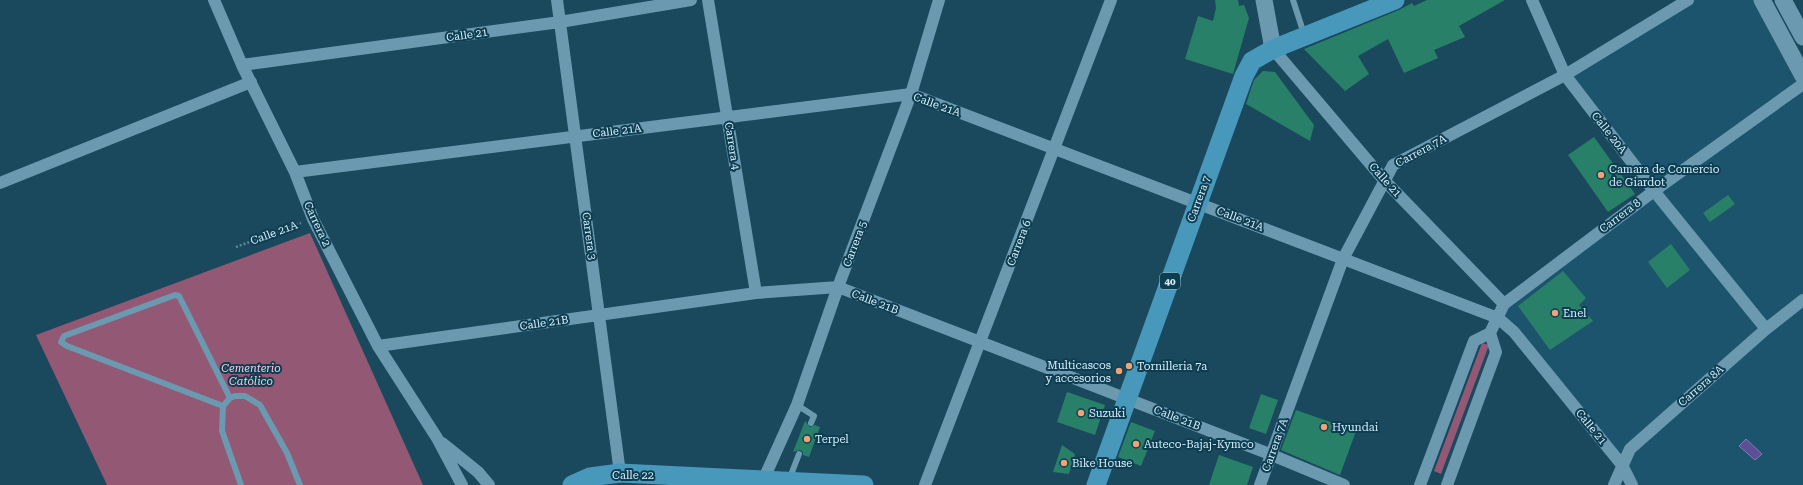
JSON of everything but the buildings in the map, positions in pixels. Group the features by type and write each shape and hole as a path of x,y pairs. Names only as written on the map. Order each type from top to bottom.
{"main road":[{"path":"1264,0 1273,49"},
{"name":"Carrera 7","path":"1096,485 1244,76 1252,61 1273,49 1396,0"},
{"path":"1762,0 1803,76"},
{"path":"1783,0 1803,37"},
{"name":"Calle 22","path":"572,485 590,477 620,473 762,482 788,481 864,485"}],"street":[{"name":"Carrera 2","path":"214,0 242,65 295,172 313,219 378,346 437,438 462,485"},
{"name":"Carrera 3","path":"556,0 620,473"},
{"name":"Calle 21","path":"242,65 560,22 690,0"},
{"name":"Carrera 4","path":"708,0 756,293"},
{"name":"Carrera 5","path":"762,482 797,406 838,288 911,94 939,0"},
{"name":"Carrera 6","path":"925,485 1112,0"},
{"name":"Calle 20A","path":"1532,0 1565,75 1654,191 1766,329"},
{"name":"Carrera 7A","path":"1260,485 1343,259 1393,165 1565,75 1688,0"},
{"name":"Calle 21","path":"1273,49 1384,180 1504,304"},
{"path":"0,183 251,82"},
{"name":"Carrera 8","path":"1490,333 1504,304 1654,191 1803,84"},
{"name":"Calle 21A","path":"295,172 911,94 1498,318"},
{"name":"Calle 21B","path":"378,346 756,293 838,288 1272,455 1344,485"},
{"name":"Carrera 8A","path":"1614,485 1630,449 1766,329 1803,300"},
{"name":"Calle 21","path":"1498,318 1514,332 1622,465 1632,485"},
{"path":"1420,485 1474,341 1490,333 1496,352 1447,485"},
{"name":"Carrera 2","path":"437,438 478,472 489,485"}],"lane":[{"path":"1293,0 1305,37"},
{"path":"224,406 67,346 61,342 62,339 64,336 160,300 175,295 179,296 230,398"},
{"path":"241,485 222,431 224,406 230,398 235,396 245,396 260,405 287,453 300,485"},
{"path":"797,406 814,416 811,423"},
{"path":"788,481 799,454"}],"path":[{"name":"Calle 21A","path":"236,247 313,219"}],"shaded area":[{"path":"1688,0 1762,0 1803,76 1803,485 1632,485 1498,318 1504,304 1654,191 1565,75"},
{"path":"1746,439 1762,454 1755,460 1739,446"}],"green space":[{"name":"Cementerio Católico","path":"310,233 423,485 107,485 36,335"},
{"path":"1482,343 1489,345 1441,474 1434,471"}],"place":[{"name":"Camara de Comercio de Giardot","path":"1601,175"},
{"name":"Enel","path":"1555,313"},
{"name":"Tornilleria 7a","path":"1129,366"},
{"name":"Multicascos y accesorios","path":"1119,371"},
{"name":"Suzuki","path":"1081,413"},
{"name":"Hyundai","path":"1324,427"},
{"name":"Terpel","path":"807,439"},
{"name":"Auteco-Bajaj-Kymco","path":"1136,444"},
{"name":"Bike House","path":"1064,463"}]}
